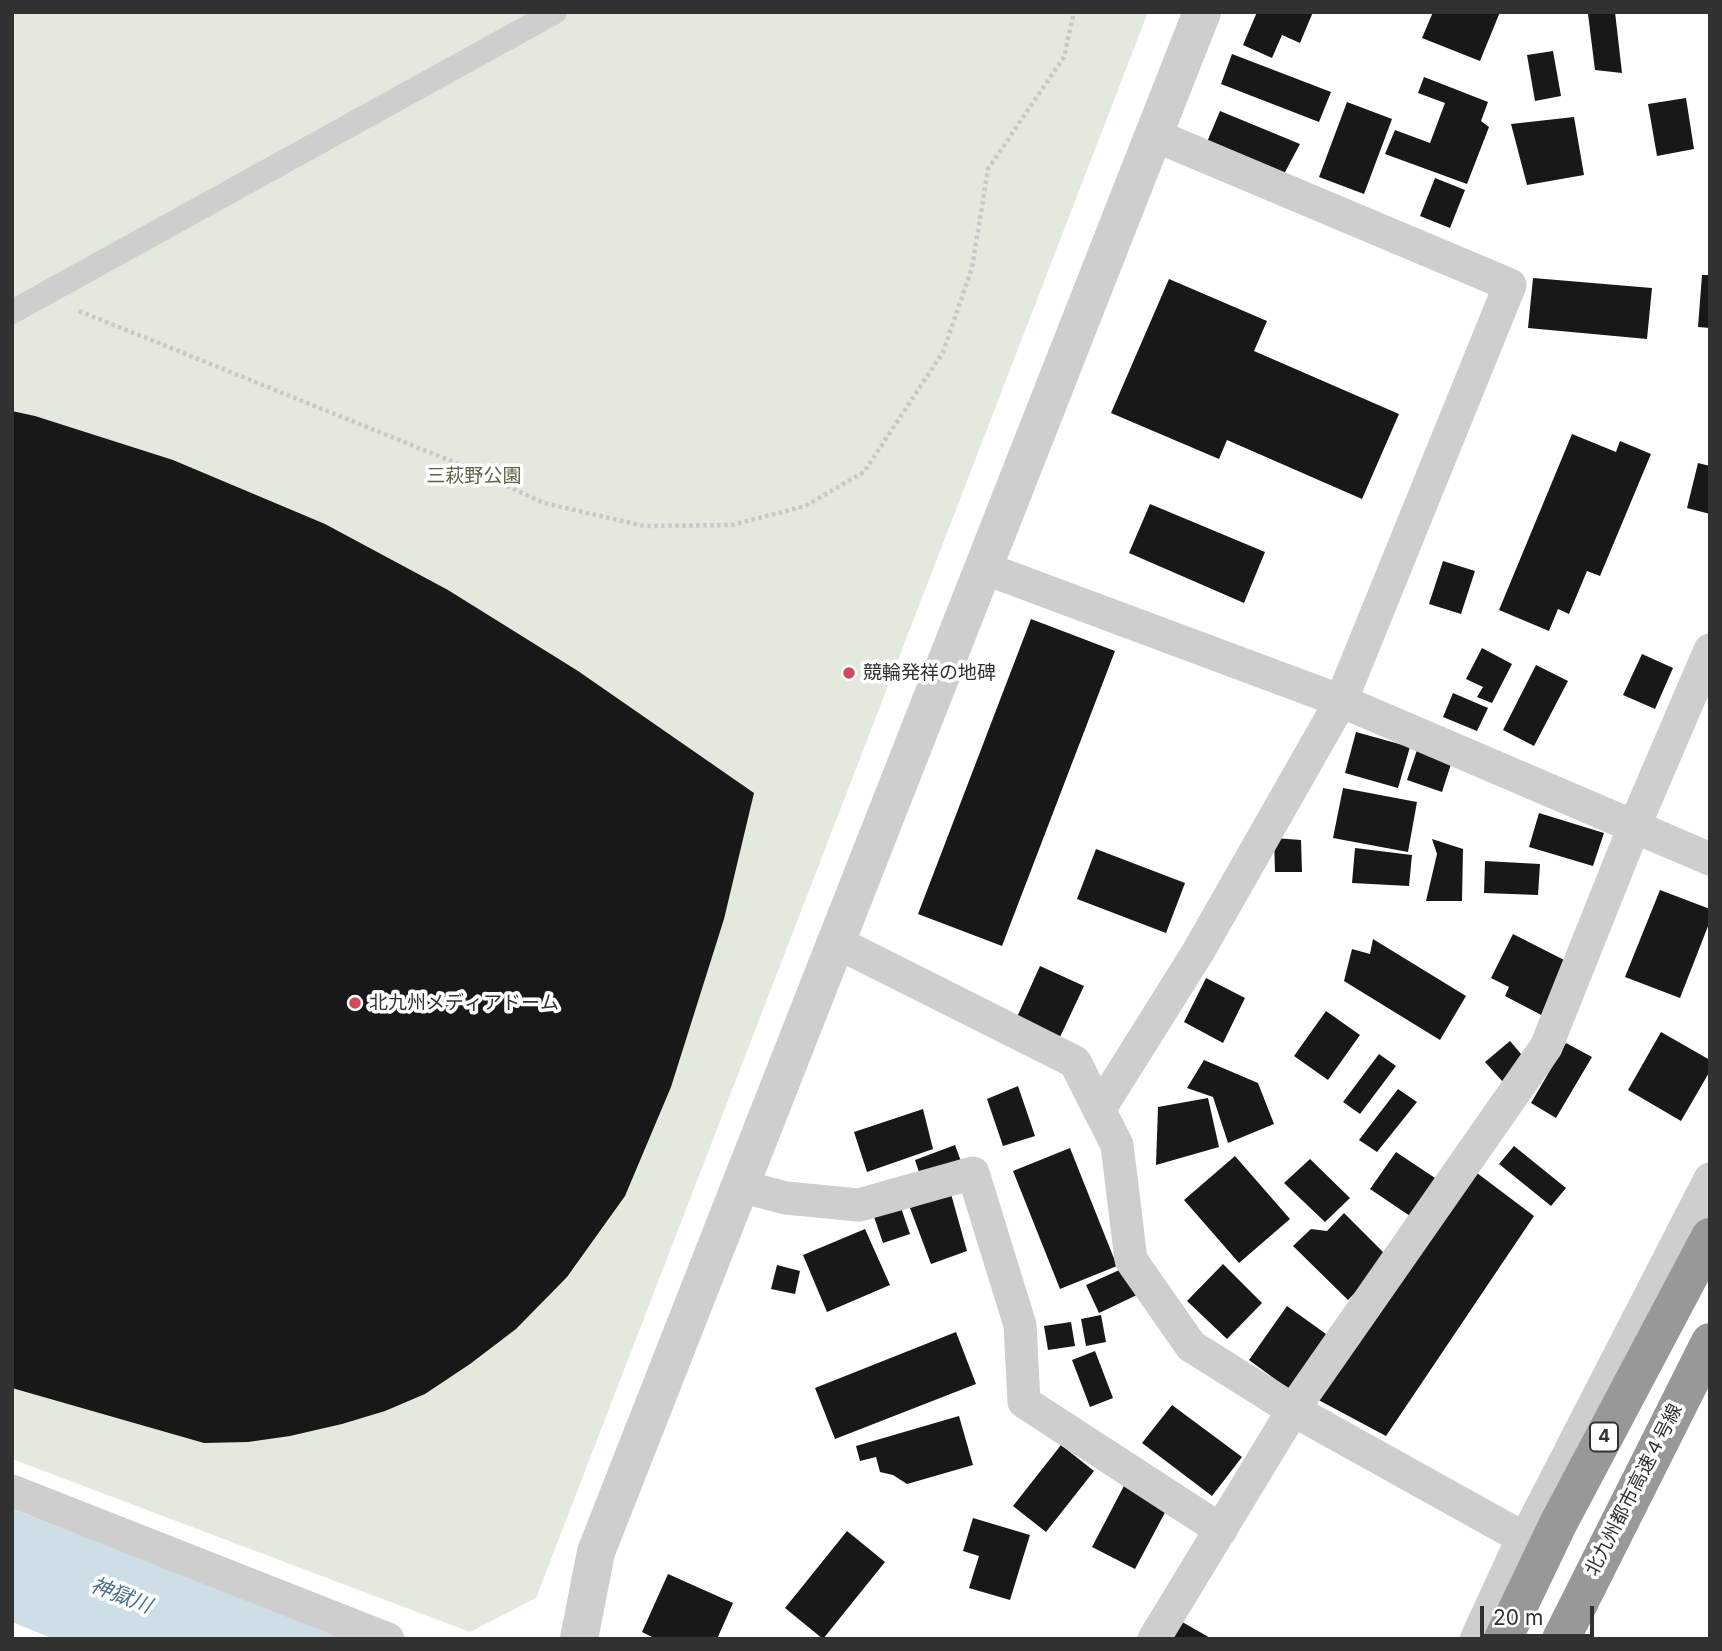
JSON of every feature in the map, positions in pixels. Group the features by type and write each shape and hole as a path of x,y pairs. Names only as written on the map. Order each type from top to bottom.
{"highway":[{"name":"4","path":"1503,1639 1541,1531 1710,1237"},
{"name":"北九州都市高速４号線","path":"1561,1639 1710,1342"},
{"path":"1487,1639 1541,1531"}],"street":[{"path":"12,312 555,12"},
{"path":"579,1639 596,1552 1202,12"},
{"path":"1100,1110 1198,952 1341,701 1510,285 1154,135"},
{"path":"984,568 1341,701 1710,859"},
{"path":"1154,1639 1293,1410 1546,1047 1634,827 1710,650"},
{"path":"836,942 1075,1062 1117,1145 1131,1260 1191,1346 1293,1410 1541,1531"},
{"path":"740,1186 786,1198 859,1205 973,1174 1020,1325 1024,1402 1220,1530"},
{"path":"1479,1639 1541,1531 1710,1179"},
{"path":"12,1491 388,1639"}],"path":[{"path":"41,296 466,467 544,503 643,526 732,525 805,506 864,472 943,352 972,268 988,169 1063,57 1074,12"}],"green space":[{"name":"三萩野公園","path":"12,12 1148,12 536,1598 470,1632 12,1459"}],"water":[{"name":"神獄川","path":"12,1509 349,1639 54,1639 12,1622"}],"building":[{"path":"1257,12 1313,12 1300,43 1282,35 1272,58 1243,45"},
{"path":"1433,12 1500,12 1480,61 1422,38"},
{"path":"1615,12 1622,73 1595,70 1588,14"},
{"path":"1553,51 1561,96 1535,101 1527,55"},
{"path":"1232,54 1331,92 1319,122 1221,84"},
{"path":"1424,77 1488,102 1481,121 1489,127 1467,184 1385,154 1395,130 1430,143 1445,103 1418,93"},
{"path":"1686,98 1694,149 1657,156 1648,104"},
{"path":"1347,102 1392,119 1364,194 1319,177"},
{"path":"1220,111 1300,144 1284,174 1207,142"},
{"path":"1574,117 1584,175 1527,185 1511,124"},
{"path":"1435,178 1465,190 1450,228 1420,216"},
{"path":"1702,275 1710,275 1710,328 1698,327"},
{"path":"1533,278 1652,288 1647,339 1528,328"},
{"path":"1169,279 1267,321 1254,351 1399,414 1362,499 1227,440 1219,459 1111,413"},
{"name":"北九州メディアドーム","path":"12,411 173,460 325,524 448,590 578,671 754,793 724,919 671,1087 625,1196 567,1277 516,1329 425,1394 385,1411 290,1436 248,1442 204,1443 12,1388"},
{"path":"1572,434 1616,452 1620,441 1651,454 1600,576 1587,571 1569,614 1558,609 1549,631 1499,610"},
{"path":"1698,463 1710,466 1710,514 1687,508"},
{"path":"1150,504 1265,552 1244,603 1129,553"},
{"path":"1443,561 1475,571 1461,614 1429,604"},
{"path":"1031,619 1115,651 1002,946 918,914"},
{"path":"1482,648 1512,664 1492,703 1477,697 1483,687 1466,679"},
{"path":"1642,654 1673,668 1655,709 1623,695"},
{"path":"1536,665 1568,681 1534,746 1503,730"},
{"path":"1453,693 1488,708 1477,731 1443,717"},
{"path":"1356,732 1410,747 1398,788 1345,773"},
{"path":"1417,750 1452,761 1442,792 1407,780"},
{"path":"1343,788 1417,802 1408,852 1333,838"},
{"path":"1539,813 1604,833 1593,866 1529,847"},
{"path":"1274,838 1301,840 1302,872 1275,872"},
{"path":"1432,839 1463,849 1462,901 1426,901 1437,854"},
{"path":"1355,848 1412,855 1409,886 1352,883"},
{"path":"1096,849 1185,883 1166,933 1077,899"},
{"path":"1485,861 1540,864 1538,895 1484,893"},
{"path":"1660,890 1710,909 1710,921 1680,998 1625,977"},
{"path":"1513,934 1572,964 1545,1017 1505,996 1509,987 1491,978"},
{"path":"1373,939 1466,996 1440,1040 1344,981 1352,949 1370,954"},
{"path":"1040,966 1084,986 1060,1037 1017,1017"},
{"path":"1206,978 1245,998 1223,1043 1184,1022"},
{"path":"1326,1011 1360,1035 1328,1080 1294,1056"},
{"path":"1661,1032 1710,1060 1710,1071 1681,1121 1628,1090"},
{"path":"1510,1041 1527,1061 1503,1082 1485,1062"},
{"path":"1566,1043 1592,1057 1556,1118 1531,1103"},
{"path":"1379,1054 1396,1066 1360,1114 1343,1102"},
{"path":"1204,1060 1258,1083 1274,1124 1228,1143 1213,1097 1187,1088"},
{"path":"1018,1086 1035,1136 1003,1146 987,1099"},
{"path":"1398,1089 1417,1102 1377,1152 1359,1140"},
{"path":"1208,1098 1219,1147 1156,1165 1158,1107"},
{"path":"923,1109 933,1149 867,1172 854,1132"},
{"path":"955,1145 962,1164 921,1178 915,1160"},
{"path":"1514,1146 1566,1188 1551,1206 1499,1164"},
{"path":"1070,1148 1117,1266 1060,1289 1013,1171"},
{"path":"1396,1152 1438,1180 1413,1218 1370,1189"},
{"path":"1235,1156 1290,1219 1239,1263 1184,1200"},
{"path":"1310,1159 1350,1198 1325,1222 1284,1183"},
{"path":"1469,1167 1534,1216 1386,1436 1311,1396"},
{"path":"951,1194 967,1251 931,1264 910,1208"},
{"path":"900,1205 910,1234 883,1243 873,1214"},
{"path":"1344,1213 1389,1258 1348,1300 1293,1246 1311,1229 1327,1231"},
{"path":"865,1229 890,1285 827,1312 803,1255"},
{"path":"1223,1264 1262,1303 1227,1339 1187,1301"},
{"path":"777,1265 800,1271 795,1294 771,1289"},
{"path":"1126,1267 1139,1294 1099,1313 1086,1285"},
{"path":"1287,1306 1333,1339 1294,1393 1249,1360"},
{"path":"1101,1315 1106,1342 1086,1346 1081,1319"},
{"path":"1071,1322 1075,1346 1048,1350 1044,1326"},
{"path":"956,1332 976,1384 835,1439 815,1388"},
{"path":"1095,1351 1113,1398 1090,1407 1072,1360"},
{"path":"1172,1405 1242,1457 1212,1496 1142,1443"},
{"path":"959,1416 973,1465 907,1484 893,1475 880,1472 876,1457 860,1461 856,1446"},
{"path":"1061,1445 1094,1471 1046,1532 1013,1506"},
{"path":"1126,1482 1169,1505 1135,1569 1092,1547"},
{"path":"973,1518 1030,1535 1010,1600 969,1588 979,1556 963,1551"},
{"path":"847,1531 885,1562 823,1639 785,1608"},
{"path":"668,1574 733,1603 717,1639 656,1639 642,1632"},
{"path":"1177,1619 1212,1639 1165,1639"}],"place":[{"name":"競輪発祥の地碑","path":"849,673"},
{"name":"北九州メディアドーム","path":"355,1003"}]}
